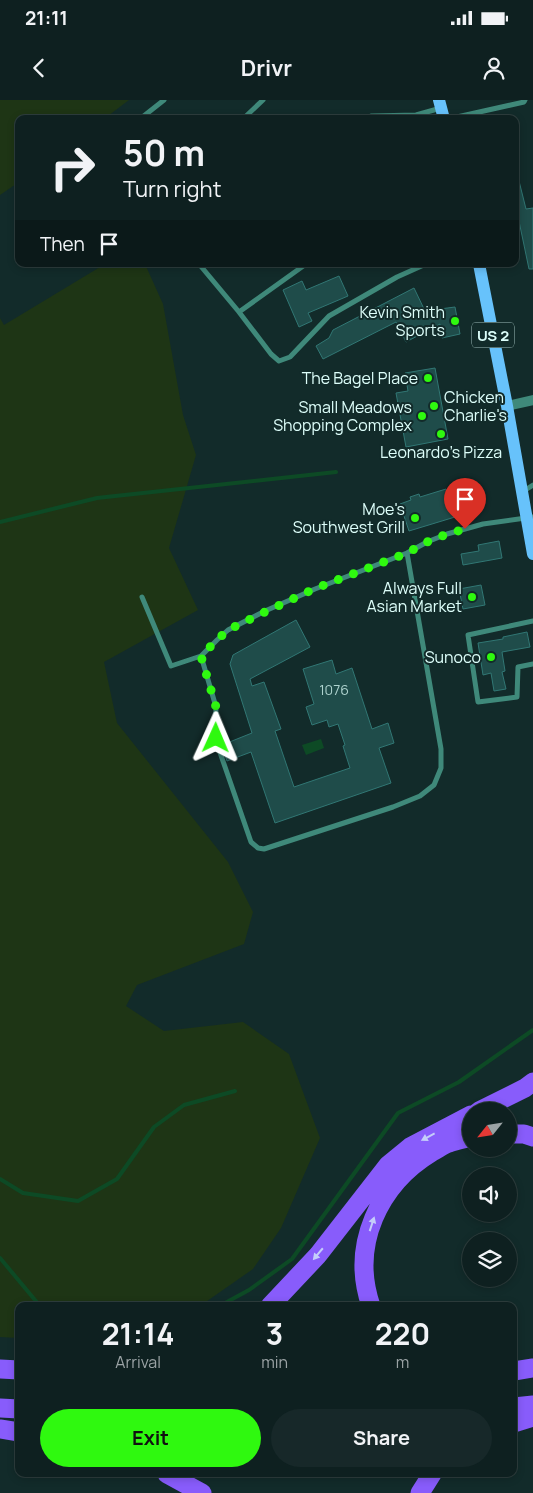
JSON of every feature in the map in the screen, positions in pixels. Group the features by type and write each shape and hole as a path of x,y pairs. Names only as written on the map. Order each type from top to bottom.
{"highway":[{"path":"497,1102 533,1082"},
{"path":"274,1302 318,1255 388,1165 410,1146 462,1120"},
{"path":"518,1134 533,1137"},
{"path":"370,1302 364,1274 365,1252 372,1223 384,1196 400,1176 419,1160 449,1143 462,1139"},
{"path":"517,1370 533,1368"},
{"path":"0,1369 15,1370"},
{"path":"517,1407 533,1405"},
{"path":"0,1408 15,1409"},
{"path":"517,1422 533,1417"},
{"path":"0,1429 15,1431"},
{"path":"173,1477 202,1493"},
{"path":"420,1493 430,1477"}],"main road":[{"name":"US 2","path":"480,267 507,406 528,489 533,554"}],"street":[{"path":"507,406 533,400"}],"lane":[{"path":"145,115 164,100"},
{"path":"246,115 257,102 264,100"},
{"path":"416,115 524,102 525,100"},
{"path":"202,267 274,358 279,361 290,357 330,316 420,267"},
{"path":"239,312 302,267"},
{"path":"142,597 171,666 201,656 228,630 265,612 314,589 407,553 427,542 483,524 530,518"},
{"path":"201,656 216,707 216,738 251,842 258,848 264,849 393,807 420,796 434,785 441,768 442,749 407,553"},
{"path":"533,621 468,635 478,702 517,697 518,667 533,664"}],"shaded area":[{"path":"0,100 129,100 109,115 15,115 15,185 0,195"},
{"path":"100,267 146,267 163,304 183,415 196,455 169,548 198,610 104,662 117,723 228,862 253,912 244,944 137,985 126,1006 164,1031 243,1022 289,1054 320,1138 281,1228 253,1269 206,1302 15,1302 15,1338 0,1337 0,318 4,325"},
{"path":"321,739 324,748 306,755 302,745"}],"building":[{"path":"519,181 526,209 533,208 533,269 529,269 519,221"},
{"path":"339,276 348,296 308,313 312,321 299,327 283,290 302,281 306,290"},
{"path":"414,288 425,311 455,307 460,334 442,338 440,324 406,342 396,322 323,359 316,346 329,338 333,330"},
{"name":"Small Meadows Shopping Complex","path":"435,368 448,439 406,447 396,393 408,391 405,373"},
{"path":"446,489 455,517 409,531 400,504 411,500 410,497 419,494 420,497"},
{"path":"499,541 502,558 463,565 461,554 479,551 478,545"},
{"name":"Always Full Asian Market","path":"481,585 485,605 463,609 459,589"},
{"path":"296,620 310,647 250,679 252,686 264,682 281,729 275,731 294,787 350,768 338,724 329,727 327,720 312,725 306,707 314,704 303,669 332,660 336,674 352,668 372,729 388,723 394,743 379,748 391,783 275,823 251,752 227,761 222,745 252,733 230,664 233,655"},
{"path":"527,632 530,647 502,652 505,671 502,672 506,689 494,691 491,673 483,675 478,643 503,639 503,637"}],"waterway":[{"path":"0,522 97,498 336,472"},
{"path":"227,1302 249,1290 292,1259 398,1113 459,1082 533,1030"},
{"path":"0,1179 23,1193 78,1201 117,1179 154,1127 184,1105 235,1091"},
{"path":"0,1258 37,1302"}],"place":[{"name":"Kevin Smith Sports","path":"455,321"},
{"name":"The Bagel Place","path":"428,378"},
{"name":"Chicken Charlie's","path":"434,406"},
{"name":"Small Meadows Shopping Complex","path":"422,416"},
{"name":"Leonardo's Pizza","path":"441,434"},
{"name":"Moe's Southwest Grill","path":"415,518"},
{"name":"Always Full Asian Market","path":"472,597"},
{"name":"Sunoco","path":"491,657"}],"route":[{"path":"216,738 216,707 201,656 228,630 314,589 407,553 447,534 465,529"}]}
